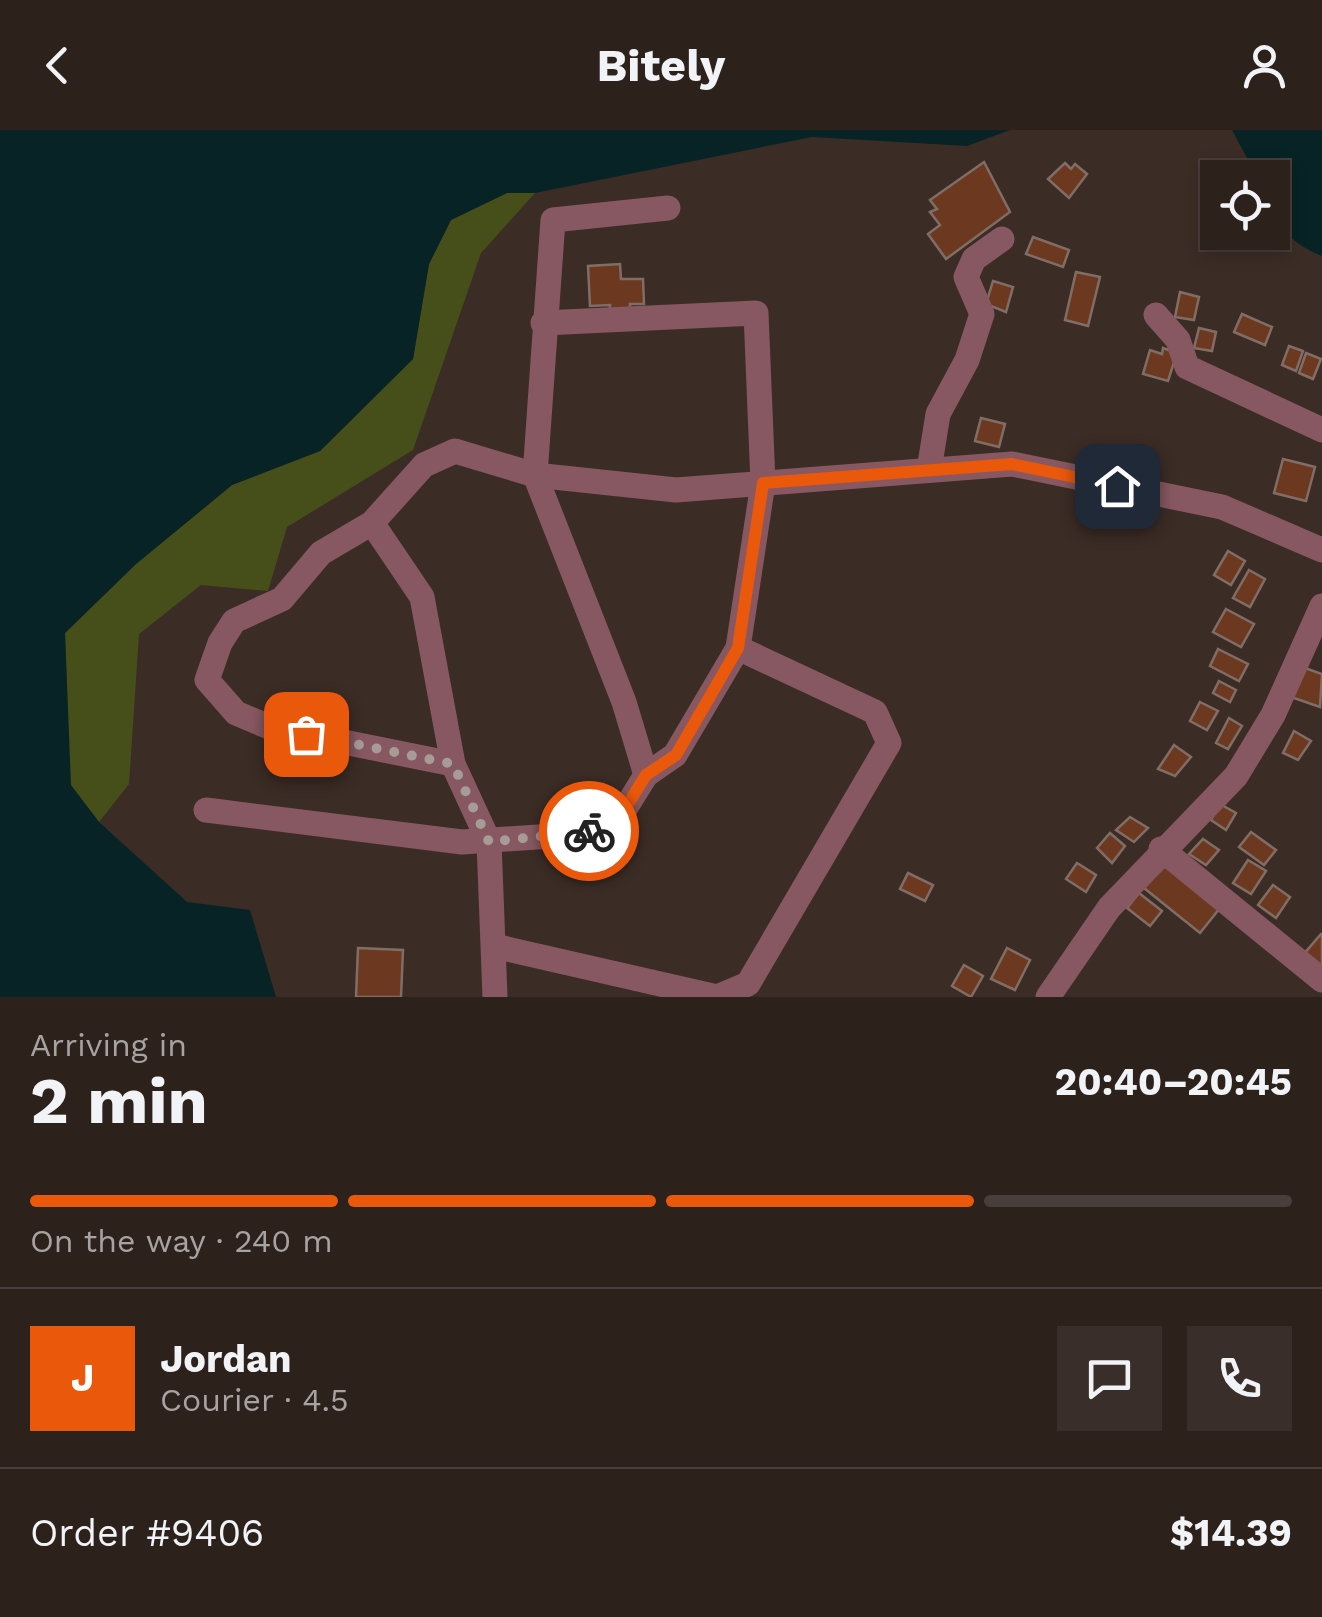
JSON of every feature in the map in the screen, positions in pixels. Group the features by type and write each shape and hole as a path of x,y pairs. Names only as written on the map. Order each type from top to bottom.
{"street":[{"path":"646,775 624,702 535,475 553,220 668,208"},
{"path":"930,470 938,414 967,360 982,314 966,277 974,260 1002,239"},
{"path":"206,810 489,842 581,834 620,817 646,775 676,755 738,648 763,483 756,313 544,323"},
{"path":"1156,316 1178,340 1187,367 1322,430"},
{"path":"453,764 269,726 236,714 207,680 220,643 234,621 282,599 322,553 372,523 424,465 455,451 535,475 676,490 1012,464 1222,507 1322,550"},
{"path":"372,523 422,598 453,764 489,842 495,997"},
{"path":"1048,997 1109,908 1161,849 1236,776 1273,715 1322,606"},
{"path":"494,946 716,997 748,984 889,743 875,712 738,648"},
{"path":"1161,849 1322,980"}],"green space":[{"path":"507,193 535,193 481,253 413,450 287,527 268,591 201,585 139,634 129,784 99,822 70,785 65,633 136,564 232,485 320,451 413,359 429,264 451,220"}],"water":[{"path":"0,130 1010,130 967,146 812,137 535,193 507,193 451,220 429,264 413,359 320,451 232,485 136,564 65,633 71,785 99,822 187,902 250,910 276,997 0,997"},
{"path":"1232,130 1322,130 1322,256 1290,236 1290,160 1248,160"}],"building":[{"path":"984,162 1010,212 946,259 928,234 940,225 930,212 937,209 930,200"},
{"path":"1065,163 1071,169 1075,164 1087,174 1069,198 1048,179"},
{"path":"1033,237 1069,250 1063,267 1026,254"},
{"path":"620,264 621,279 643,279 644,304 630,304 630,314 610,315 610,305 590,306 588,266"},
{"path":"1076,272 1100,277 1088,326 1065,320"},
{"path":"993,281 1013,287 1006,312 986,304"},
{"path":"1180,292 1199,297 1194,320 1175,317"},
{"path":"1242,314 1272,327 1265,345 1234,332"},
{"path":"1199,328 1216,332 1212,351 1194,348"},
{"path":"1289,346 1303,351 1296,371 1282,365"},
{"path":"1163,348 1177,353 1168,381 1143,374 1150,350 1162,354"},
{"path":"1306,353 1321,359 1313,379 1299,373"},
{"path":"981,418 1005,424 999,447 975,441"},
{"path":"1283,459 1315,467 1306,501 1274,493"},
{"path":"1228,551 1245,561 1231,585 1214,575"},
{"path":"1249,570 1265,579 1250,607 1233,598"},
{"path":"1226,609 1254,624 1241,647 1213,632"},
{"path":"1218,649 1248,664 1239,681 1210,666"},
{"path":"1302,667 1322,674 1320,707 1291,697"},
{"path":"1219,681 1236,690 1230,702 1213,693"},
{"path":"1200,702 1218,711 1207,730 1190,721"},
{"path":"1229,718 1242,726 1228,749 1216,743"},
{"path":"1294,731 1311,741 1298,760 1283,753"},
{"path":"1174,745 1191,757 1175,776 1158,769"},
{"path":"1220,804 1236,813 1226,830 1211,820"},
{"path":"1130,817 1148,828 1134,842 1116,830"},
{"path":"1251,832 1276,850 1264,865 1239,847"},
{"path":"1110,833 1125,846 1112,863 1097,848"},
{"path":"1203,839 1219,850 1206,865 1189,854"},
{"path":"1248,860 1266,871 1251,894 1233,883"},
{"path":"1077,863 1096,875 1086,892 1066,879"},
{"path":"1164,863 1220,908 1200,933 1144,888"},
{"path":"908,873 933,885 925,901 900,889"},
{"path":"1273,885 1290,897 1276,918 1258,905"},
{"path":"1139,893 1162,911 1150,926 1127,908"},
{"path":"1322,934 1322,972 1303,955"},
{"path":"358,948 403,950 401,997 356,997"},
{"path":"1007,948 1030,960 1015,990 991,979"},
{"path":"964,965 983,976 971,997 952,986"}],"way so far":[{"path":"306,734 453,764 489,842 589,831"}],"route":[{"path":"589,831 620,817 646,775 676,755 738,648 763,483 1012,464 1117,486"}]}
